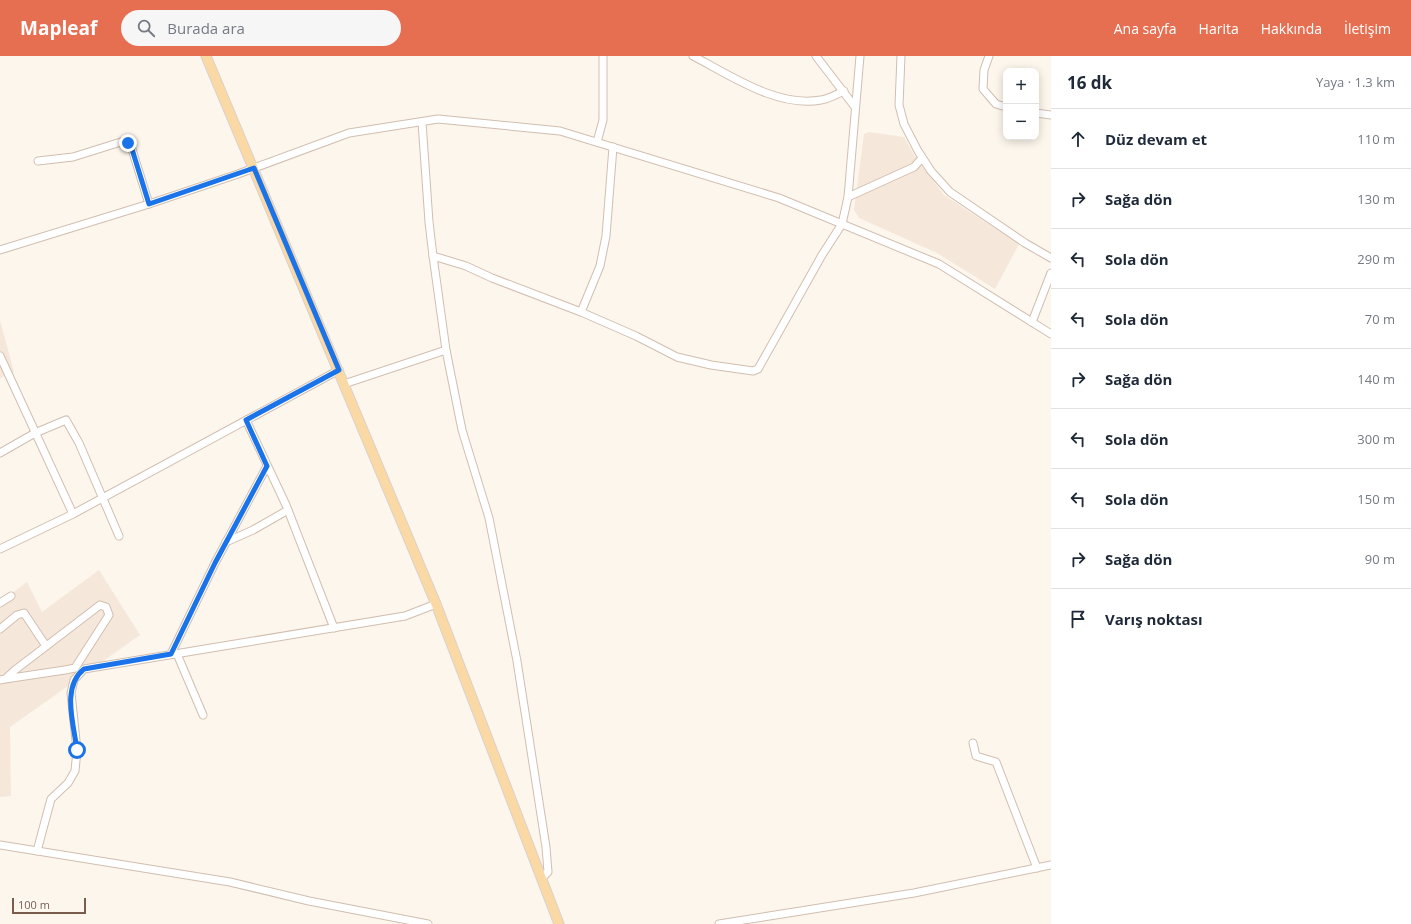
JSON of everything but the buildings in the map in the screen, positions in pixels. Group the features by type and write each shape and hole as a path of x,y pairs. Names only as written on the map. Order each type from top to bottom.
{"main road":[{"path":"206,56 436,604 559,924"}],"street":[{"path":"597,142 603,120 603,56"},
{"path":"693,56 762,92 787,100 821,100 844,92"},
{"path":"816,56 855,107"},
{"path":"434,256 466,266 492,278 581,312 636,336 677,357 711,366 753,371 758,369 822,255 842,224 848,196 860,56"},
{"path":"900,56 899,105 904,124 922,158 931,171 950,192 1025,243 1051,257"},
{"path":"989,56 984,70 983,89 996,104 1003,106"},
{"path":"1039,113 1051,115"},
{"path":"0,250 149,204 254,168 349,133 438,119 560,131 779,198 939,264 1051,334"},
{"path":"422,122 429,222 446,350 462,430 490,518 517,661 546,847 548,872 542,878"},
{"path":"38,161 73,156 124,141 131,146 149,204"},
{"path":"581,312 600,266 606,236 613,147"},
{"path":"848,196 914,167 922,158"},
{"path":"1032,322 1051,273"},
{"path":"344,384 446,350"},
{"path":"0,356 73,514"},
{"path":"0,549 104,498 339,370"},
{"path":"0,377 8,373"},
{"path":"0,453 36,433 66,420 104,498 119,536"},
{"path":"246,420 288,510 334,628"},
{"path":"203,715 174,654 188,616 267,466"},
{"path":"226,542 253,530 288,510"},
{"path":"0,603 11,596"},
{"path":"37,852 51,799 68,782 75,772 77,750 71,693 76,676 84,669 404,616 436,604"},
{"path":"100,605 106,607 109,615 74,668 3,680 100,605"},
{"path":"0,629 17,615 24,613 46,646"},
{"path":"973,743 976,756 996,762 1037,868"},
{"path":"0,845 230,882 309,900 428,924"},
{"path":"719,924 914,893 1051,865"}],"shaded area":[{"path":"869,132 904,137 914,155 944,195 1019,244 995,289 937,253 859,218 854,210 864,134"},
{"path":"0,320 14,372 0,378"},
{"path":"99,570 140,635 10,727 11,796 0,797 0,602 27,582 42,612"}],"route":[{"path":"77,750 71,693 76,676 84,669 171,654 188,616 215,563 267,466 246,420 339,370 254,168 149,204 131,146 128,143"}]}
